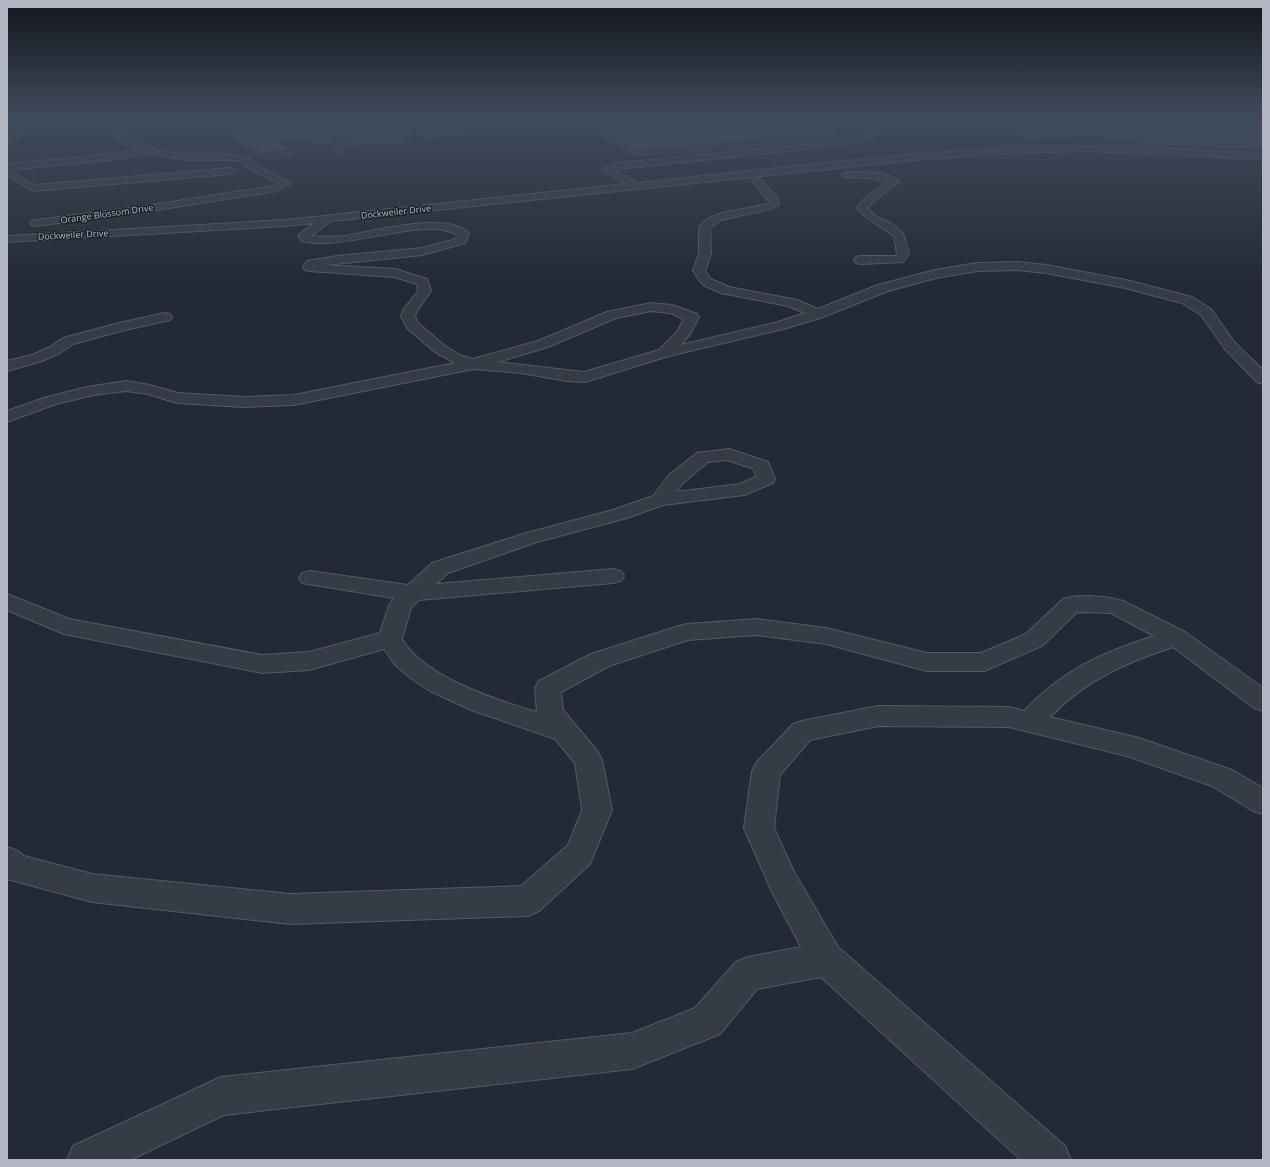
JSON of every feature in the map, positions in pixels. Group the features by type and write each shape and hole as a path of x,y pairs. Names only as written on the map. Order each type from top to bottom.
{"street":[{"path":"9,173 31,188 40,188 205,173"},
{"name":"Orange Blossom Drive","path":"7,236 23,226 208,200 277,188 286,183 266,173"},
{"path":"613,173 636,186"},
{"name":"Dockweiler Drive","path":"7,239 286,223 755,173"},
{"path":"835,176 868,175 885,178 894,182 883,191 867,200 862,208 871,218 886,225 899,235 903,254 899,259 860,260"},
{"path":"730,176 757,181 820,177"},
{"path":"757,181 773,198 774,204 767,207 717,218 704,227 705,253 699,271 707,282 726,290 792,303 818,314"},
{"path":"327,219 304,236 305,239 322,241 346,239 404,228 427,227 453,228 460,230 463,234 461,241 432,249 335,259 311,264 309,266 395,273 423,282 425,290 410,310 408,316 412,325 440,349 457,359 473,364 521,368 567,376 584,377 664,353 757,332 818,314 883,288 936,274 977,267 1017,266 1046,269 1126,284 1187,300 1206,312 1230,346 1263,379"},
{"path":"7,417 50,401 93,390 126,386 150,390 177,398 244,402 294,400 473,364 543,344 612,315 651,307 672,309 692,318 683,334 664,353"},
{"path":"7,366 37,358 55,350 68,341 120,327 166,317"},
{"path":"564,731 486,705 433,681 403,659 390,639 400,605 440,568 530,538 620,514 660,500"},
{"path":"310,578 413,593 613,576"},
{"path":"7,600 64,626 262,664 309,661 390,639"},
{"path":"7,861 16,868 92,888 290,909 528,901 579,854 597,810 588,760 550,713 548,688 600,660 688,632 756,627 826,636 928,662 984,662 1034,640 1071,604 1115,606 1176,638 1263,700"},
{"path":"1029,722 1048,702 1084,674 1132,651 1176,638"},
{"path":"1050,1160 826,959 783,882 759,828 766,771 802,731 878,716 1009,717 1144,751 1222,778 1263,802"},
{"path":"87,1160 221,1096 632,1051 707,1021 748,974 826,959"}]}
